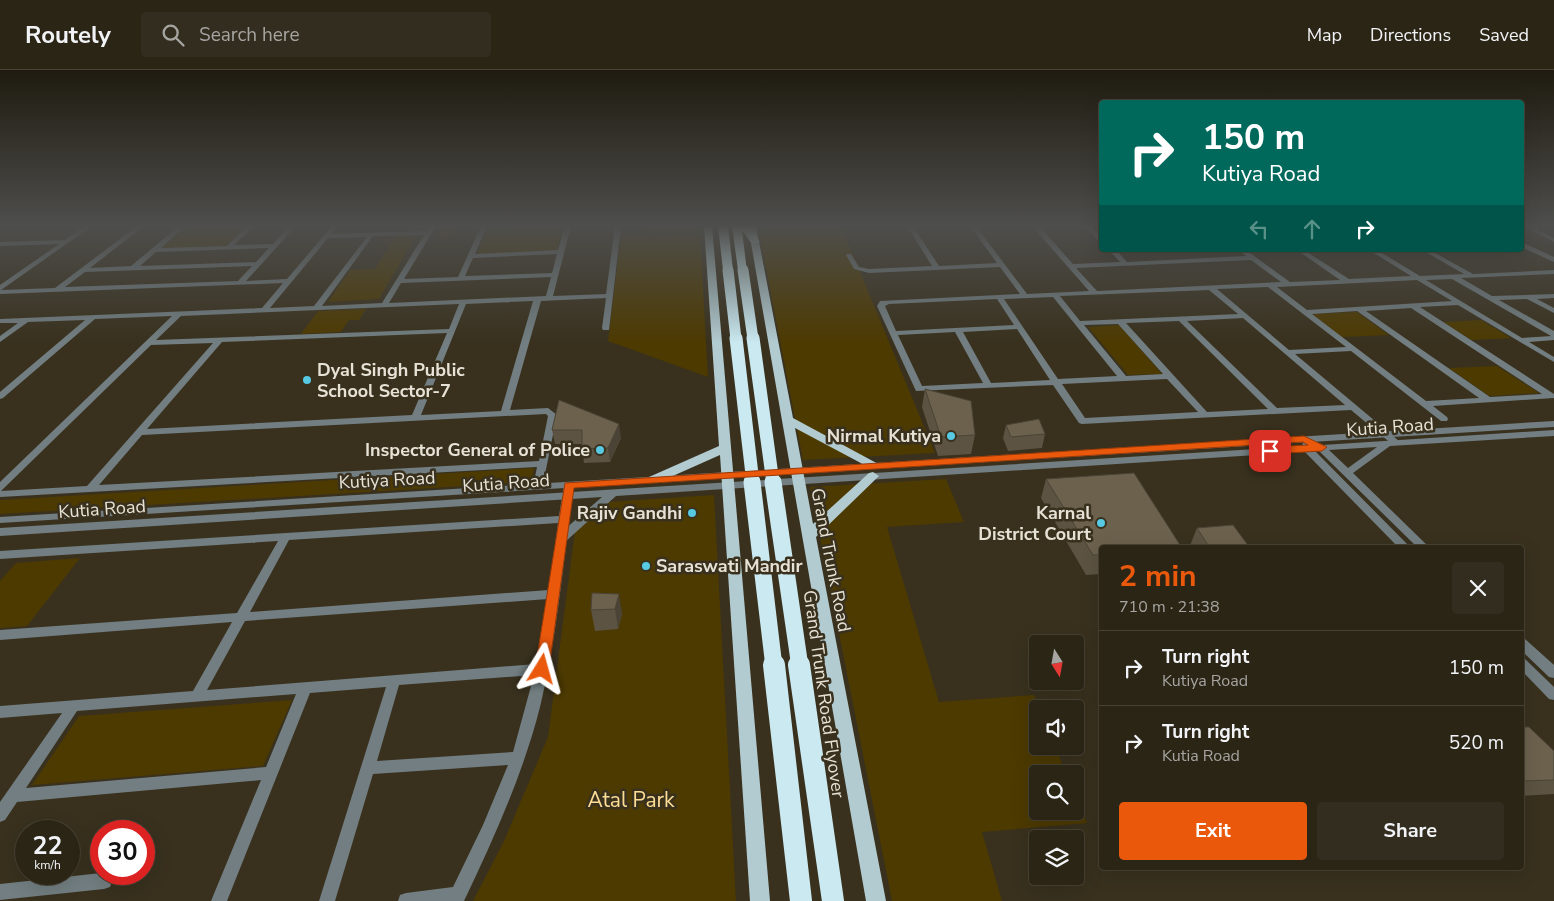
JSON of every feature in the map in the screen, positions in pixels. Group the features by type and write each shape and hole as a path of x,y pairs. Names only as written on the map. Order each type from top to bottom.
{"highway":[{"name":"Grand Trunk Road Flyover","path":"734,265 833,901"},
{"name":"Grand Trunk Road Flyover","path":"736,265 801,901"}],"main road":[{"path":"711,265 760,901"},
{"name":"Grand Trunk Road","path":"759,265 876,901"},
{"path":"786,419 874,471 808,537"},
{"path":"661,483 725,448"}],"street":[{"path":"0,288 33,265"},
{"path":"57,290 90,265"},
{"path":"132,268 136,265"},
{"path":"83,270 233,265"},
{"path":"240,283 257,265"},
{"path":"265,309 302,265"},
{"path":"317,307 349,265"},
{"path":"384,304 411,265"},
{"path":"460,279 466,265"},
{"path":"549,298 558,265"},
{"path":"606,328 614,265"},
{"path":"854,265 861,270 1002,265 1025,296"},
{"path":"1072,266 1105,265"},
{"path":"1262,265 1288,284"},
{"path":"1322,265 1347,281"},
{"path":"1396,265 1554,360"},
{"path":"1452,265 1472,276"},
{"path":"1072,266 1095,293"},
{"path":"1170,376 919,388 881,306 883,303 999,297 1552,273"},
{"path":"401,281 555,275"},
{"path":"1453,276 1554,334"},
{"path":"0,292 289,281"},
{"path":"1270,285 1444,419"},
{"path":"1211,288 1390,440"},
{"path":"1055,295 1123,378"},
{"path":"0,321 610,296"},
{"path":"1528,296 1554,311"},
{"path":"1491,298 1554,296"},
{"path":"999,297 1082,421 1353,407"},
{"path":"505,413 538,298"},
{"path":"416,418 450,331 464,301"},
{"path":"1305,312 1460,303"},
{"path":"1413,306 1552,396"},
{"path":"1359,309 1488,400"},
{"path":"0,488 180,313"},
{"path":"1078,323 1245,316"},
{"path":"0,396 93,317"},
{"path":"1181,319 1275,411"},
{"path":"0,340 26,320"},
{"path":"1120,322 1204,414"},
{"path":"892,332 1019,327"},
{"path":"958,330 988,386"},
{"path":"148,343 450,331"},
{"path":"1521,340 1554,338"},
{"path":"90,489 220,340"},
{"path":"1288,352 1353,348"},
{"path":"1425,404 1552,396"},
{"path":"140,432 552,412 538,487"},
{"path":"1305,444 1390,440 1554,424"},
{"name":"Kutia Road","path":"1322,447 1390,440 1554,433"},
{"path":"1347,473 1390,440"},
{"path":"1305,444 1322,447 1421,545"},
{"path":"1305,444 1403,545"},
{"name":"Kutia Road","path":"0,532 568,490 614,492 661,483 1305,444"},
{"path":"0,494 543,464"},
{"name":"Kutiya Road","path":"0,520 538,487 568,490 661,483"},
{"path":"406,901 456,898 496,816 518,758 542,669 568,490"},
{"path":"561,539 614,492"},
{"path":"0,555 564,519"},
{"path":"1386,527 1403,526"},
{"path":"197,697 285,538"},
{"path":"0,635 553,594"},
{"path":"1524,645 1554,673"},
{"path":"1524,665 1554,695"},
{"path":"0,712 542,669"},
{"path":"327,901 394,681"},
{"path":"219,901 305,688"},
{"path":"1,811 73,706"},
{"path":"367,768 518,758"},
{"path":"13,796 271,773"},
{"path":"0,892 90,882"}],"green space":[{"path":"378,265 399,265 379,299 328,302 350,270 375,269"},
{"path":"618,265 702,265 708,377 608,341"},
{"path":"765,265 857,265 935,453 803,460"},
{"path":"366,309 359,320 349,320 341,332 301,334 318,311"},
{"path":"1357,312 1389,335 1342,337 1312,314"},
{"path":"1481,320 1511,338 1472,340 1443,322"},
{"path":"1119,325 1162,374 1128,375 1088,327"},
{"path":"1497,366 1539,393 1489,396 1449,368"},
{"path":"534,468 531,482 0,514 0,500"},
{"path":"946,479 964,522 887,527 939,702 1034,695 1036,700 1029,700 1029,755 1059,755 1062,765 1029,765 1029,820 1084,820 1084,816 1087,823 982,832 1002,901 892,901 810,487"},
{"name":"Atal Park","path":"714,495 736,901 473,901 504,841 548,737 575,531 608,502"},
{"path":"80,558 27,626 0,628 0,581 16,563"},
{"path":"292,700 263,766 32,785 79,716"}],"building":[{"path":"925,389 971,401 975,435 941,437"},
{"path":"559,400 619,424 608,448 582,449 582,430 552,430"},
{"path":"1039,419 1045,434 1011,437 1006,425"},
{"path":"1134,473 1180,545 1099,545 1099,555 1093,555 1046,479"},
{"path":"1233,525 1248,545 1208,545 1197,528"},
{"path":"592,593 619,594 615,609 591,610"},
{"path":"1524,727 1529,727 1554,751 1554,780 1524,781"}],"place":[{"name":"Dyal Singh Public School Sector-7","path":"307,380"},
{"name":"Nirmal Kutiya","path":"951,436"},
{"name":"Inspector General of Police","path":"600,450"},
{"name":"Rajiv Gandhi","path":"692,513"},
{"name":"Karnal District Court","path":"1101,523"},
{"name":"Saraswati Mandir","path":"646,566"}],"route":[{"path":"542,669 569,485 1304,439 1322,447 1270,451"}]}
